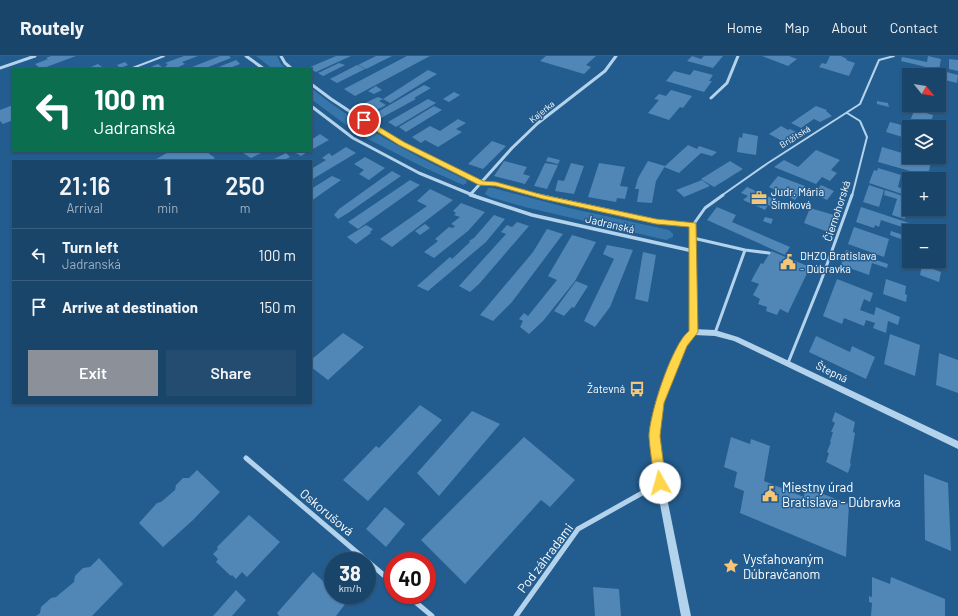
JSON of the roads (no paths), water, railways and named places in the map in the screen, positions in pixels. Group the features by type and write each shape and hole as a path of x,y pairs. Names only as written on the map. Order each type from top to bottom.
{"street":[{"path":"0,68 34,56"},
{"path":"246,56 263,68"},
{"path":"281,56 285,63 291,68"},
{"name":"Kajerka","path":"470,195 512,148 538,123 605,71 616,56"},
{"path":"711,98 727,83 738,56"},
{"name":"Jadranská","path":"312,85 326,97 402,144 482,183 496,184 543,197 656,222 693,224"},
{"name":"Jadranská","path":"312,107 358,141 419,173 470,195 532,216 693,251"},
{"path":"686,616 660,483 654,436 660,403 682,345 686,338 693,332 693,224"},
{"name":"Štepná","path":"693,332 715,332 736,339 958,445"},
{"name":"Oskorušová","path":"246,458 384,575"},
{"name":"Pod záhradami","path":"516,616 578,529 660,483"},
{"path":"418,604 432,616"}],"lane":[{"path":"133,68 164,56"},
{"name":"Brižitská","path":"693,224 705,208 768,162 860,104 879,60 894,56"},
{"name":"Čiernohorská","path":"788,363 821,282 850,203 867,137 860,121 847,113"},
{"path":"693,238 745,250 769,253"},
{"path":"715,332 745,250"}],"place":[{"name":"Judr. Mária Šimková","path":"759,198"},
{"name":"DHZO Bratislava - Dúbravka","path":"788,262"},
{"name":"Žatevná","path":"637,389"},
{"name":"Miestny úrad Bratislava - Dúbravka","path":"770,494"},
{"name":"Vysťahovaným Dúbravčanom","path":"731,566"}]}
